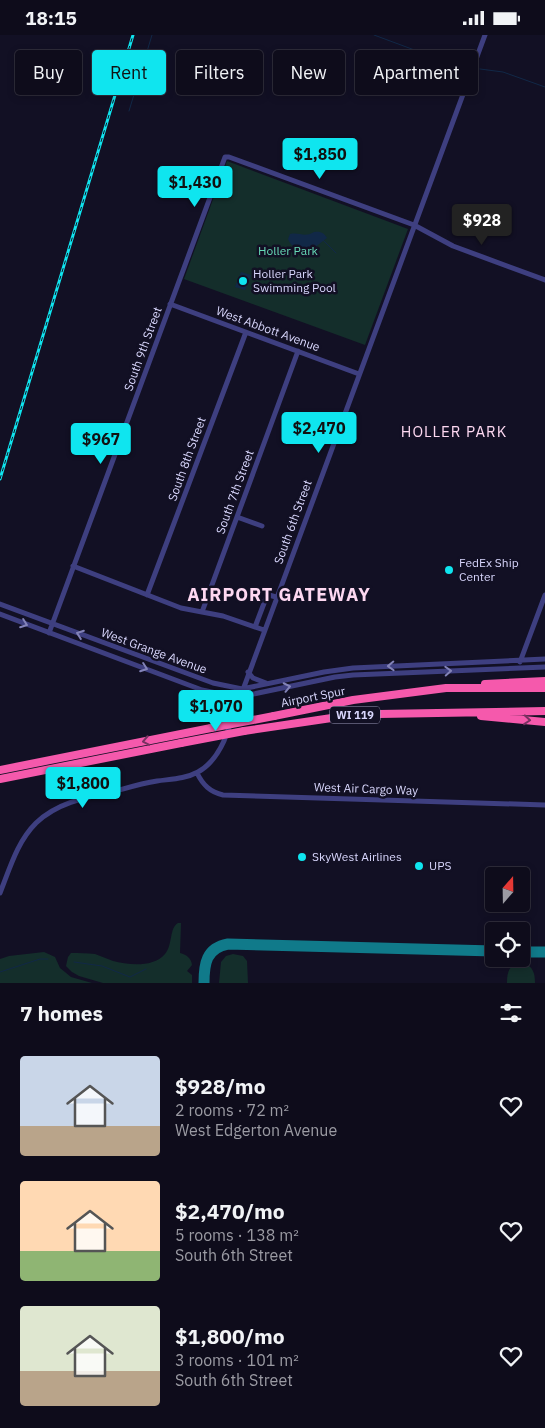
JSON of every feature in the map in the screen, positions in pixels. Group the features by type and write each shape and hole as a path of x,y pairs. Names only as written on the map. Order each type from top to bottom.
{"highway":[{"path":"446,688 493,683 545,681"},
{"name":"Airport Spur","path":"0,770 353,700 446,688 545,688"},
{"name":"Airport Spur","path":"0,779 244,731 345,716 545,711"},
{"path":"444,713 545,722"}],"street":[{"name":"South 6th Street","path":"0,893 17,850 25,836 46,814 77,800 147,783 182,778 197,773 218,754 485,35"},
{"name":"South 9th Street","path":"49,633 225,157 414,225"},
{"path":"414,225 453,246 545,280"},
{"name":"West Abbott Avenue","path":"170,304 359,374"},
{"name":"South 8th Street","path":"147,595 246,332"},
{"name":"South 7th Street","path":"202,612 298,351"},
{"path":"236,517 262,526"},
{"path":"73,567 181,608 223,616 264,630"},
{"path":"255,627 266,598 269,595 276,597"},
{"path":"518,668 545,595"},
{"name":"West Grange Avenue","path":"0,604 206,681 221,686 242,689 334,670 545,659"},
{"name":"West Grange Avenue","path":"0,614 202,690 239,697 335,677 545,667"},
{"path":"126,662 130,652"},
{"path":"489,661 489,669"},
{"path":"370,667 370,674"},
{"path":"248,672 253,678 269,683"},
{"path":"202,690 206,681"},
{"name":"West Air Cargo Way","path":"197,773 207,788 223,795 545,805"}],"green space":[{"name":"Holler Park","path":"227,161 408,229 365,345 184,279"},
{"path":"178,923 181,923 180,953 191,960 192,965 187,971 192,975 192,983 103,983 79,976 66,966 71,953 95,954 126,964 154,962 165,954 173,929"},
{"path":"44,952 55,957 60,968 71,977 92,983 0,983 0,959 9,956"},
{"path":"233,954 243,956 247,961 248,983 219,983 221,962 226,956"},
{"path":"511,967 530,967 535,976 535,983 507,983"}],"water":[{"path":"314,232 322,233 327,238 306,254 296,249 288,239 290,234 307,235"},
{"name":"Holler Park Swimming Pool","path":"241,272 251,275 245,290 235,287"}],"waterway":[{"path":"129,111 152,35"},
{"path":"374,35 414,50"},
{"path":"480,69 503,72 545,87"},
{"path":"323,240 336,253"},
{"path":"0,972 40,959 48,959"},
{"path":"74,962 102,966 130,977 146,969"}],"taxiway":[{"path":"204,983 206,963 211,953 215,949 228,944 485,951"},
{"path":"530,952 545,952"}],"railway":[{"path":"0,479 133,35"}],"place":[{"name":"Holler Park Swimming Pool","path":"243,281"},
{"name":"FedEx Ship Center","path":"449,570"},
{"name":"SkyWest Airlines","path":"302,857"},
{"name":"UPS","path":"419,866"}],"district":[{"name":"HOLLER PARK","path":"454,432"},
{"name":"AIRPORT GATEWAY","path":"279,595"}]}
